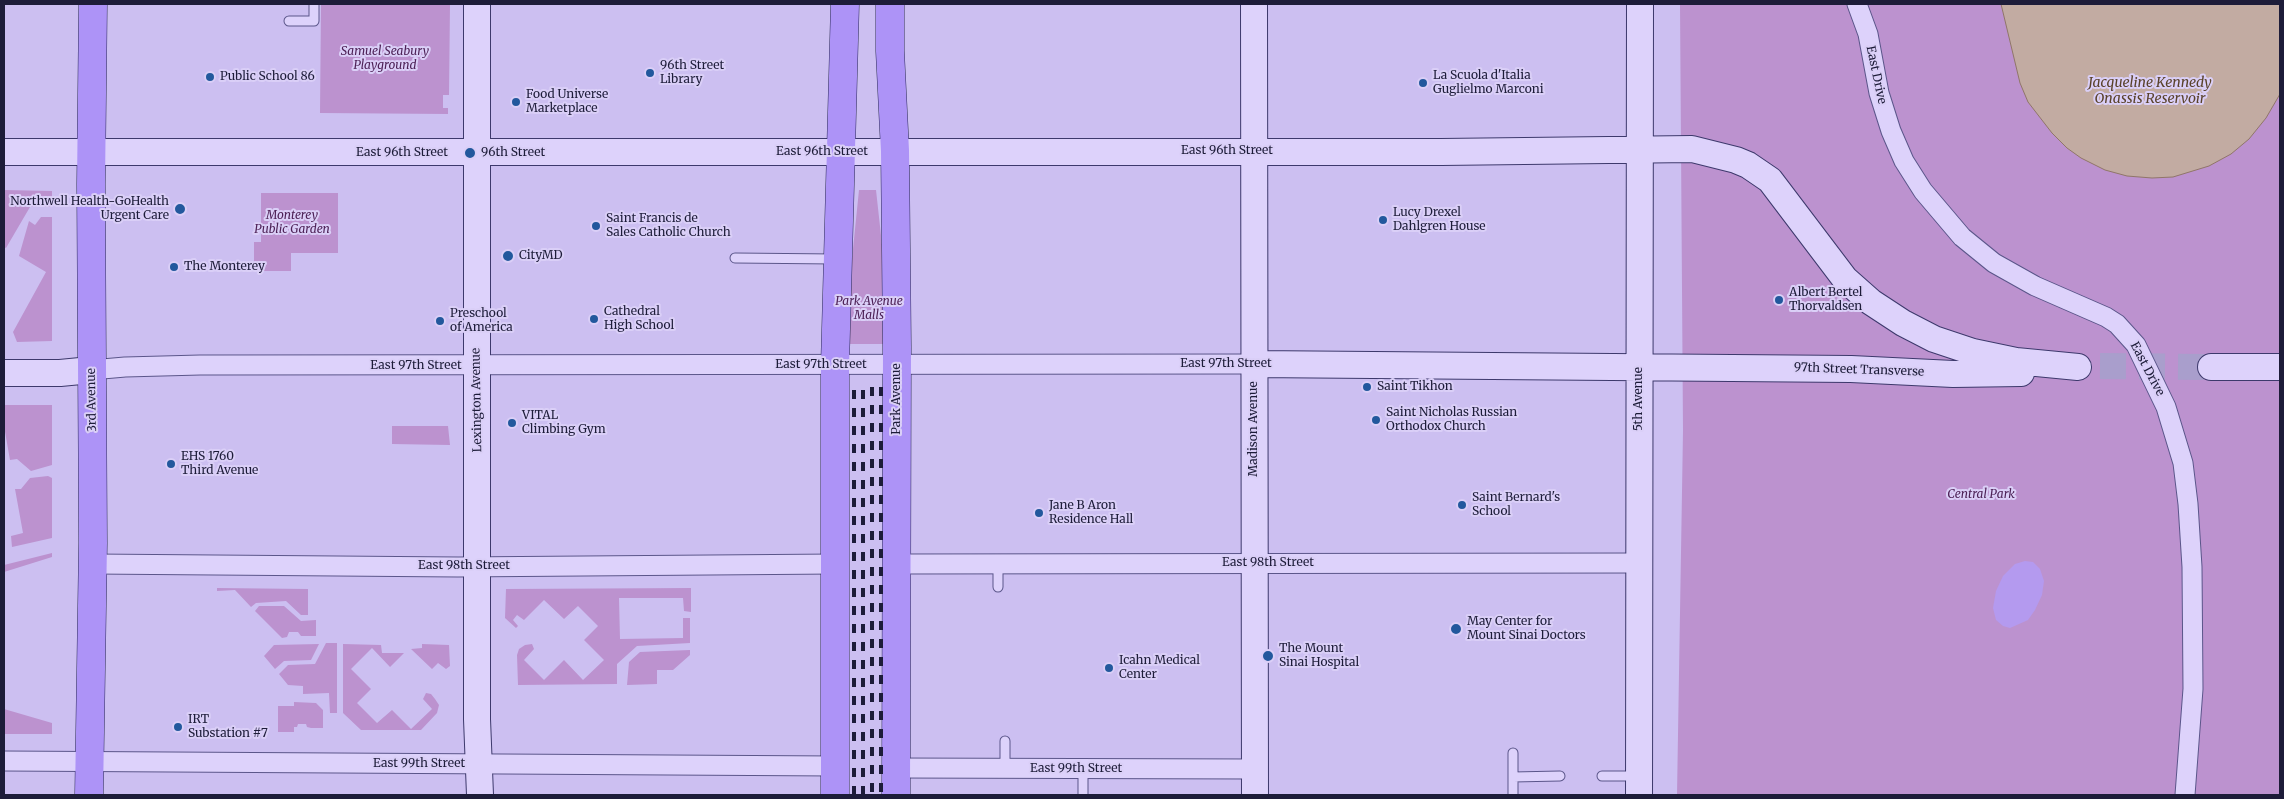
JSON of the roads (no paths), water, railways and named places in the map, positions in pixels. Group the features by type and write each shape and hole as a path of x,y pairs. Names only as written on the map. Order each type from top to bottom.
{"main road":[{"name":"3rd Avenue","path":"90,795 93,564 91,152 93,4"},
{"name":"Lexington Avenue","path":"478,4 476,366 480,795"},
{"path":"835,795 835,365 845,4"},
{"name":"Park Avenue","path":"890,4 890,51 895,151 896,795"},
{"name":"Madison Avenue","path":"1254,4 1255,795"},
{"name":"5th Avenue","path":"1639,786 1640,4"},
{"name":"97th Street Transverse","path":"1639,367 1851,369 1962,374 2018,373 2089,366 1994,356 1954,346 1917,330 1871,302 1844,279 1780,191 1759,171 1736,160 1692,149 1640,150"},
{"name":"East 96th Street","path":"4,152 1441,152 1640,150"},
{"name":"East 97th Street","path":"1254,364 1639,367"},
{"path":"2211,367 2280,367"},
{"name":"East 97th Street","path":"4,373 60,373 91,370"}],"street":[{"name":"East Drive","path":"1857,4 1868,34 1879,93 1891,131 1904,161 1932,203 1962,237 1994,263 2035,286 2106,317 2117,324 2136,345 2166,407 2183,463 2192,567 2193,690 2185,795"},
{"name":"East 97th Street","path":"91,370 125,366 200,365 1254,364"},
{"name":"East 98th Street","path":"897,564 1639,563"},
{"name":"East 98th Street","path":"93,564 477,567 836,564"},
{"name":"East 99th Street","path":"4,761 835,766"},
{"name":"East 99th Street","path":"896,768 1255,769"}],"lane":[{"path":"289,22 314,20 314,4"},
{"path":"735,258 838,259"},
{"path":"998,564 998,587"},
{"path":"1005,741 1006,769"},
{"path":"1513,753 1513,795"},
{"path":"1083,769 1083,795"},
{"path":"1513,777 1560,776"},
{"path":"1602,776 1639,786"}],"water":[{"name":"Jacqueline Kennedy Onassis Reservoir","path":"2001,4 2280,4 2280,94 2266,118 2249,139 2231,154 2209,166 2173,177 2152,178 2127,176 2105,170 2081,158 2067,148 2052,133 2028,102 2020,83"}],"tunnel":[{"path":"2100,366 2211,367"}],"railway":[{"path":"854,387 854,795"},
{"path":"863,387 863,795"},
{"path":"872,387 872,795"},
{"path":"881,387 881,795"}],"place":[{"name":"96th Street Library","path":"650,73"},
{"name":"Public School 86","path":"210,77"},
{"name":"La Scuola d'Italia Guglielmo Marconi","path":"1423,83"},
{"name":"Food Universe Marketplace","path":"516,102"},
{"name":"96th Street","path":"470,153"},
{"name":"Northwell Health-GoHealth Urgent Care","path":"180,209"},
{"name":"Lucy Drexel Dahlgren House","path":"1383,220"},
{"name":"Saint Francis de Sales Catholic Church","path":"596,226"},
{"name":"CityMD","path":"508,256"},
{"name":"The Monterey","path":"174,267"},
{"name":"Albert Bertel Thorvaldsen","path":"1779,300"},
{"name":"Cathedral High School","path":"594,319"},
{"name":"Preschool of America","path":"440,321"},
{"name":"Saint Tikhon","path":"1367,387"},
{"name":"Saint Nicholas Russian Orthodox Church","path":"1376,420"},
{"name":"VITAL Climbing Gym","path":"512,423"},
{"name":"EHS 1760 Third Avenue","path":"171,464"},
{"name":"Saint Bernard's School","path":"1462,505"},
{"name":"Jane B Aron Residence Hall","path":"1039,513"},
{"name":"May Center for Mount Sinai Doctors","path":"1456,629"},
{"name":"The Mount Sinai Hospital","path":"1268,656"},
{"name":"Icahn Medical Center","path":"1109,668"},
{"name":"IRT Substation #7","path":"178,727"}],"park label":[{"name":"Samuel Seabury Playground","path":"385,59"},
{"name":"Monterey Public Garden","path":"292,223"},
{"name":"Park Avenue Malls","path":"869,309"},
{"name":"Central Park","path":"1981,495"}]}
